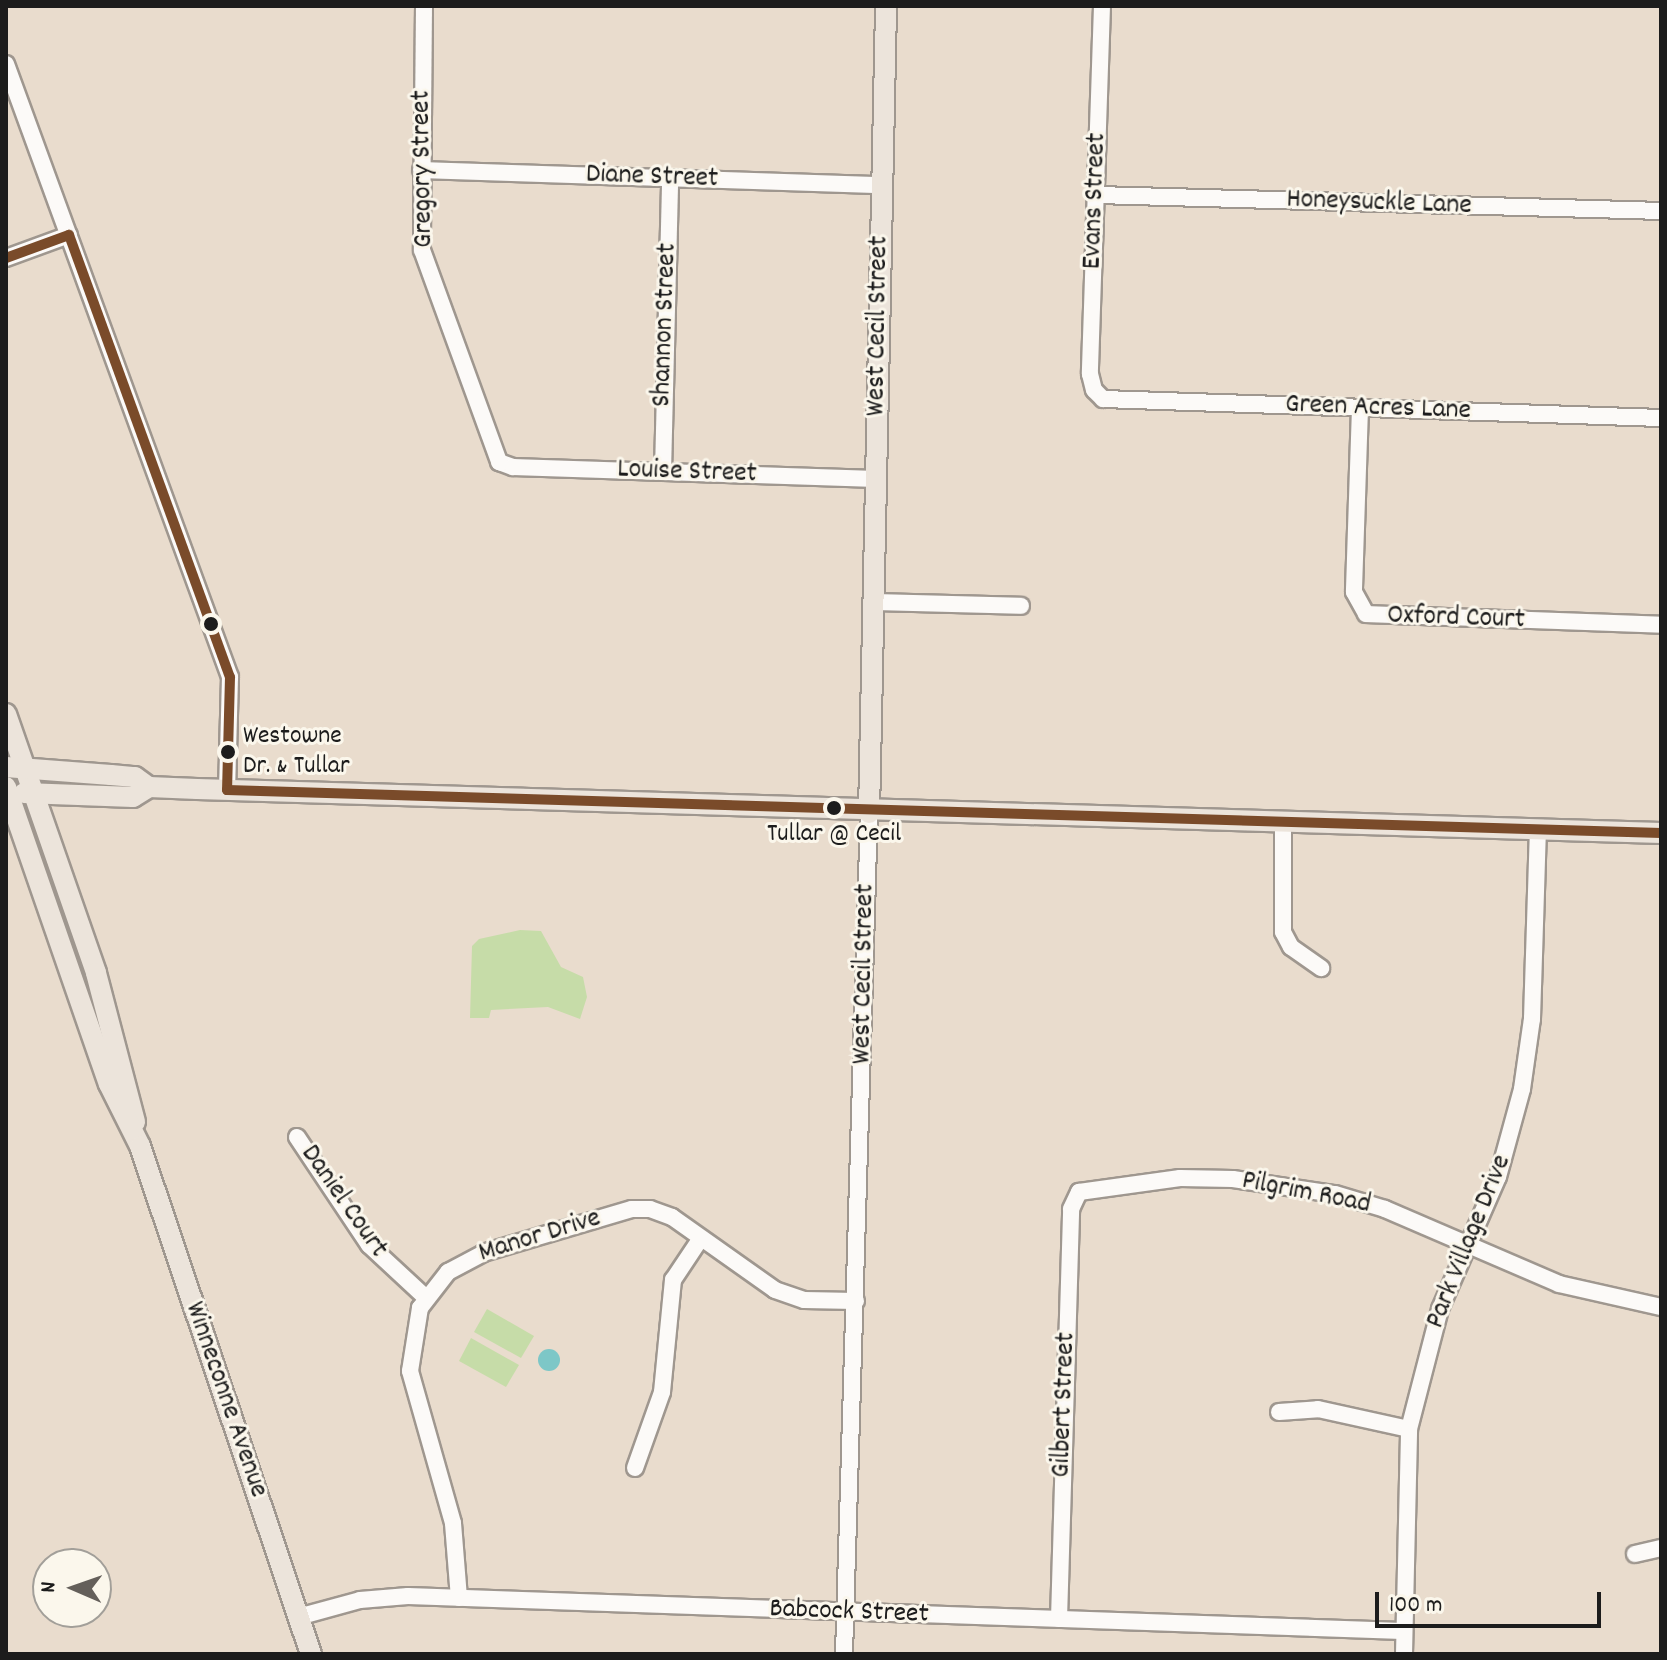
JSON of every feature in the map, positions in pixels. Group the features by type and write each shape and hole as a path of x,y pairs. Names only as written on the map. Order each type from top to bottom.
{"main road":[{"name":"West Cecil Street","path":"869,813 886,6"},
{"name":"Winneconne Avenue","path":"6,714 16,768 35,794 96,973 127,1079 140,1146 311,1654"},
{"path":"16,768 135,777 149,787 869,813 1661,833"},
{"path":"7,791 133,797 149,787"},
{"name":"Winneconne Avenue","path":"7,791 109,1084 140,1146"}],"street":[{"name":"Gregory Street","path":"424,6 421,170 425,262 499,462"},
{"name":"Evans Street","path":"1098,395 1090,374 1102,6"},
{"path":"6,64 230,677 227,790"},
{"name":"Diane Street","path":"421,170 882,185"},
{"name":"Shannon Street","path":"663,472 670,179"},
{"name":"Honeysuckle Lane","path":"1097,195 1661,211"},
{"path":"6,258 69,235"},
{"name":"Green Acres Lane","path":"1098,395 1115,401 1661,418"},
{"name":"Oxford Court","path":"1360,408 1354,592 1366,614 1661,625"},
{"name":"Louise Street","path":"499,462 513,467 876,479"},
{"path":"873,602 1021,606"},
{"name":"West Cecil Street","path":"844,1654 869,813"},
{"path":"1283,823 1283,932 1291,947 1321,968"},
{"name":"Park Village Drive","path":"1404,1654 1402,1631 1409,1429 1423,1361 1513,1132 1529,1049 1538,829"},
{"name":"Daniel Court","path":"297,1137 369,1245 425,1297"},
{"name":"Pilgrim Road","path":"1079,1192 1180,1178 1276,1184 1385,1209 1559,1284 1661,1307"},
{"name":"Gilbert Street","path":"1059,1619 1071,1209 1079,1192"},
{"name":"Manor Drive","path":"459,1598 453,1523 412,1389 412,1336 425,1297 448,1272 483,1253 632,1209 661,1212 699,1241 789,1297 856,1301"},
{"path":"635,1468 662,1392 673,1280 699,1241"},
{"path":"1279,1412 1318,1409 1409,1429"},
{"path":"1635,1554 1661,1548"},
{"name":"Babcock Street","path":"298,1617 384,1597 1402,1631"}],"green space":[{"path":"520,930 541,931 561,967 583,977 587,997 580,1019 548,1007 491,1010 489,1018 470,1018 472,946 479,939"},
{"path":"487,1309 534,1336 521,1358 474,1332"},
{"path":"471,1338 519,1365 506,1387 459,1361"}],"water":[{"path":"549,1349 557,1352 560,1360 557,1368 549,1371 541,1368 538,1360 541,1352"}],"transit line":[{"path":"69,235 230,677 227,790"},
{"path":"6,258 69,235"},
{"path":"227,790 1661,833"}],"place":[{"name":"Westowne Dr. & Tullar","path":"228,752"},
{"name":"Tullar @ Cecil","path":"834,808"}]}
